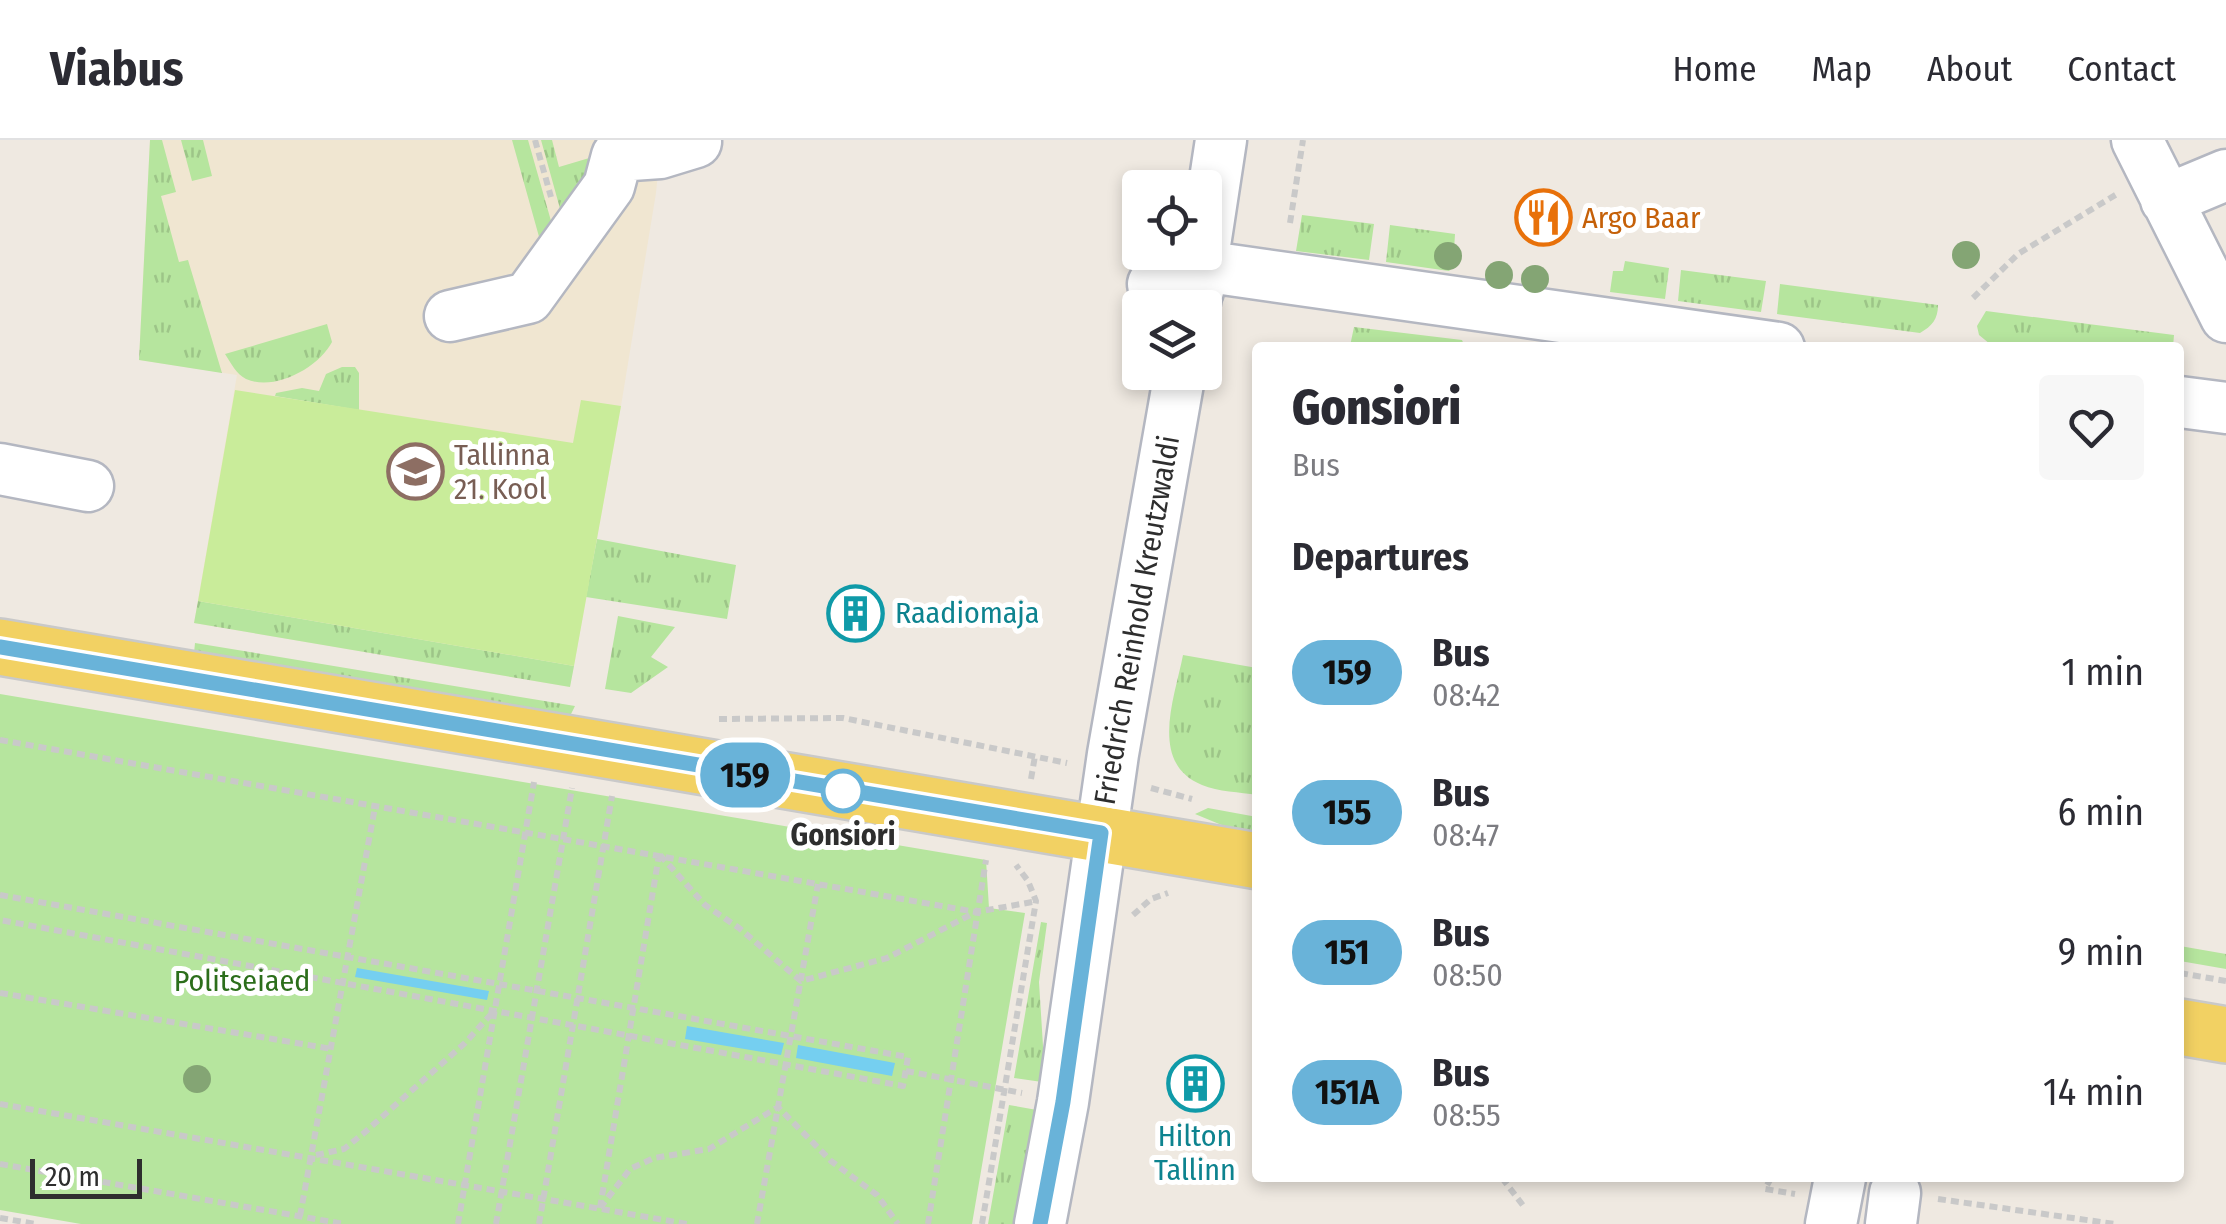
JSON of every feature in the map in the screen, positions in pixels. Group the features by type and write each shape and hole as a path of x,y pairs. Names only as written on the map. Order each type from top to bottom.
{"main road":[{"path":"0,647 1252,861"},
{"path":"2184,1028 2226,1035"}],"street":[{"path":"1221,140 1193,274 1731,342"},
{"path":"2136,140 2145,195 2226,317"},
{"path":"450,316 528,298 609,186 616,156 699,152"},
{"path":"2145,195 2226,176"},
{"name":"Friedrich Reinhold Kreutzwaldi","path":"1040,1224 1063,1102 1101,833 1177,390"},
{"path":"2184,403 2226,408"},
{"path":"0,469 88,486"},
{"path":"1831,1224 1839,1182"}],"path":[{"path":"1290,223 1303,140"},
{"path":"1973,298 2018,254 2145,195"},
{"path":"717,718 843,718 1065,762"},
{"path":"0,740 976,912"},
{"path":"1031,779 1035,756"},
{"path":"458,1224 534,778"},
{"path":"496,1224 572,788"},
{"path":"1169,793 1188,798"},
{"path":"539,1224 613,795"},
{"path":"300,1216 375,807"},
{"path":"659,854 705,904 801,981"},
{"path":"600,1208 659,854"},
{"path":"928,1224 986,860 1014,862 1036,901 982,1224"},
{"path":"757,1224 818,884"},
{"path":"1134,915 1151,899 1174,890"},
{"path":"0,895 908,1057 906,1071 903,1086 0,920"},
{"path":"801,981 887,958 976,912 1050,902"},
{"path":"2184,975 2226,981"},
{"path":"0,993 332,1049"},
{"path":"312,1156 344,1149 364,1134 495,1010"},
{"path":"906,1071 1026,1094"},
{"path":"0,1104 687,1224"},
{"path":"600,1208 630,1169 654,1158 709,1149 778,1107"},
{"path":"778,1107 831,1161 877,1195 898,1224"},
{"path":"0,1164 344,1224"},
{"path":"1505,1182 1525,1208"},
{"path":"1893,1208 2115,1224"},
{"path":"0,1218 36,1224"}],"shaded area":[{"name":"Tallinna 21. Kool","path":"150,140 661,140 621,406 570,687 194,623 237,375 139,360"}],"green space":[{"path":"150,140 162,140 176,192 161,196 179,262 188,260 222,373 139,360"},
{"path":"181,140 203,140 212,176 192,181"},
{"path":"512,140 528,140 555,235 543,251"},
{"path":"541,140 552,140 559,167 596,156 564,223"},
{"path":"1302,215 1374,224 1369,260 1296,251"},
{"path":"1390,225 1455,234 1453,267 1449,271 1386,262"},
{"path":"1625,261 1669,268 1665,299 1610,292 1613,271 1623,271"},
{"path":"1681,270 1766,281 1761,312 1678,301"},
{"path":"1780,284 1938,305 1938,310 1934,322 1920,333 1777,314"},
{"path":"1986,311 2174,335 2173,342 1988,342 1979,335 1977,326"},
{"path":"327,324 332,342 326,351 307,368 283,380 246,379 225,354"},
{"path":"1354,327 1463,342 1351,342"},
{"path":"342,367 355,367 359,373 359,410 275,396 302,388 319,391 326,374"},
{"path":"235,390 573,443 581,400 621,406 574,666 198,601"},
{"path":"597,539 736,565 727,619 586,597"},
{"path":"198,601 574,666 570,687 194,623"},
{"path":"618,616 675,627 651,657 668,667 631,693 605,689"},
{"path":"195,643 575,706 570,716 194,653"},
{"path":"1183,655 1252,667 1252,794 1202,785 1185,775 1170,745 1171,709"},
{"name":"Politseiaed","path":"0,694 986,860 989,908 1025,913 972,1224 81,1224 0,1210"},
{"path":"1208,808 1252,816 1252,831 1224,826 1195,814"},
{"path":"1041,922 1047,923 1039,982 1042,1082 1014,1078"},
{"path":"2184,947 2226,954 2226,969 2184,962"},
{"path":"1009,1105 1037,1110 1017,1224 988,1224"}],"water":[{"path":"357,968 489,991 487,1000 355,977"},
{"path":"687,1026 784,1043 781,1055 685,1039"},
{"path":"798,1045 895,1063 892,1076 796,1058"}],"bus line":[{"name":"159","path":"0,647 1101,833 1063,1102 1040,1224"}],"place":[{"name":"Argo Baar","path":"1543,218"},
{"name":"Tallinna 21. Kool","path":"415,472"},
{"name":"Raadiomaja","path":"856,613"},
{"name":"Gonsiori","path":"843,791"},
{"name":"Hilton Tallinn","path":"1195,1084"}]}
